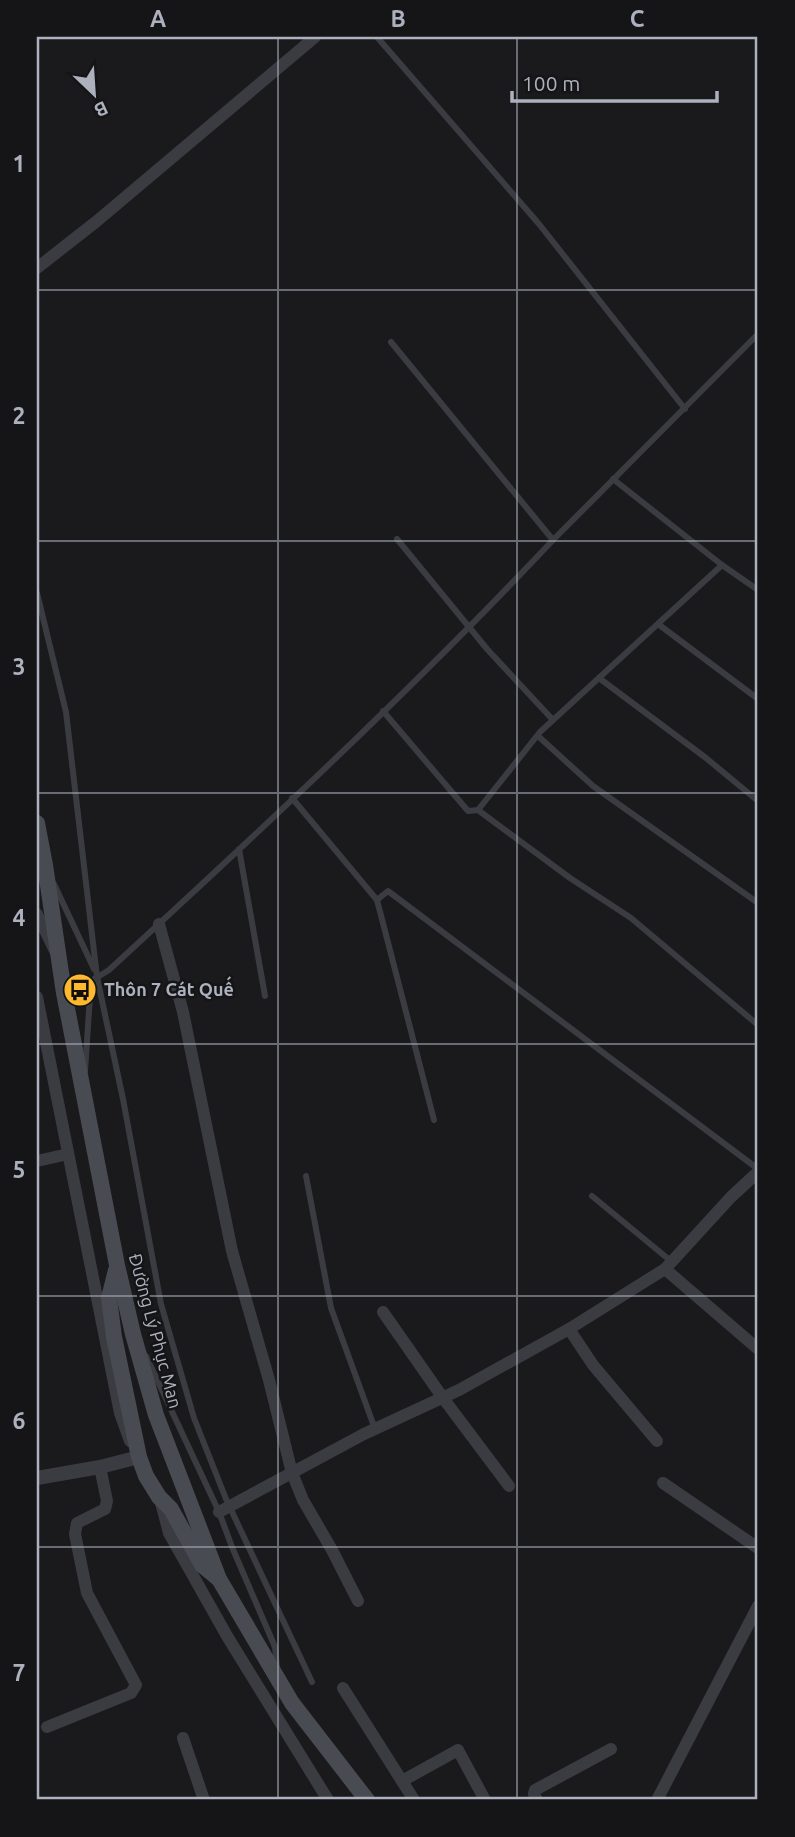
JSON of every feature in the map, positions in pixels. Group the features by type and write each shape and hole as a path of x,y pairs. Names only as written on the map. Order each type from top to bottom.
{"main road":[{"name":"Đường Lý Phục Man","path":"37,823 58,957 117,1265 156,1415 219,1579 278,1683 366,1800"},
{"path":"117,1265 109,1298 114,1337 139,1457 146,1476 159,1497 171,1508 202,1565 219,1579"}],"street":[{"path":"37,268 97,221 315,37"},
{"path":"37,914 58,957"},
{"path":"159,925 183,1012 232,1251 292,1473 303,1500 358,1601"},
{"path":"37,997 120,1413 128,1437 139,1457 37,1478"},
{"path":"37,1161 68,1154"},
{"path":"225,1509 375,1429 443,1398 569,1329 668,1266 758,1170"},
{"path":"668,1266 758,1349"},
{"path":"383,1312 509,1486"},
{"path":"569,1329 593,1365 657,1441"},
{"path":"47,1727 131,1693 136,1685 88,1593 75,1534 77,1523 105,1509 107,1501 100,1467"},
{"path":"663,1483 758,1548"},
{"path":"159,1497 169,1533 227,1636 328,1800"},
{"path":"657,1800 758,1606"},
{"path":"343,1688 414,1800"},
{"path":"183,1738 204,1800"},
{"path":"402,1781 458,1749 485,1800"},
{"path":"537,1800 535,1790 611,1749"}],"lane":[{"path":"377,37 539,224 685,409"},
{"path":"84,1095 91,981 109,970 159,925 470,629 553,540 758,334"},
{"path":"391,342 553,540"},
{"path":"613,479 758,590"},
{"path":"397,539 470,629 553,720"},
{"path":"478,810 553,720 722,565"},
{"path":"37,593 66,712 97,977 161,1304 194,1418 225,1509 232,1548 275,1647 278,1683"},
{"path":"658,624 758,699"},
{"path":"599,678 706,758 758,802"},
{"path":"383,711 468,811 478,810 570,878 631,918 758,1025"},
{"path":"538,736 593,786 758,904"},
{"path":"292,798 377,900 434,1120"},
{"path":"239,849 265,996"},
{"path":"45,865 97,977"},
{"path":"377,900 388,891 758,1170"},
{"path":"306,1176 331,1308 375,1429"},
{"path":"592,1196 668,1266"},
{"path":"133,1334 153,1368 312,1682"}],"place":[{"name":"Thôn 7 Cát Quế","path":"80,990"}]}
